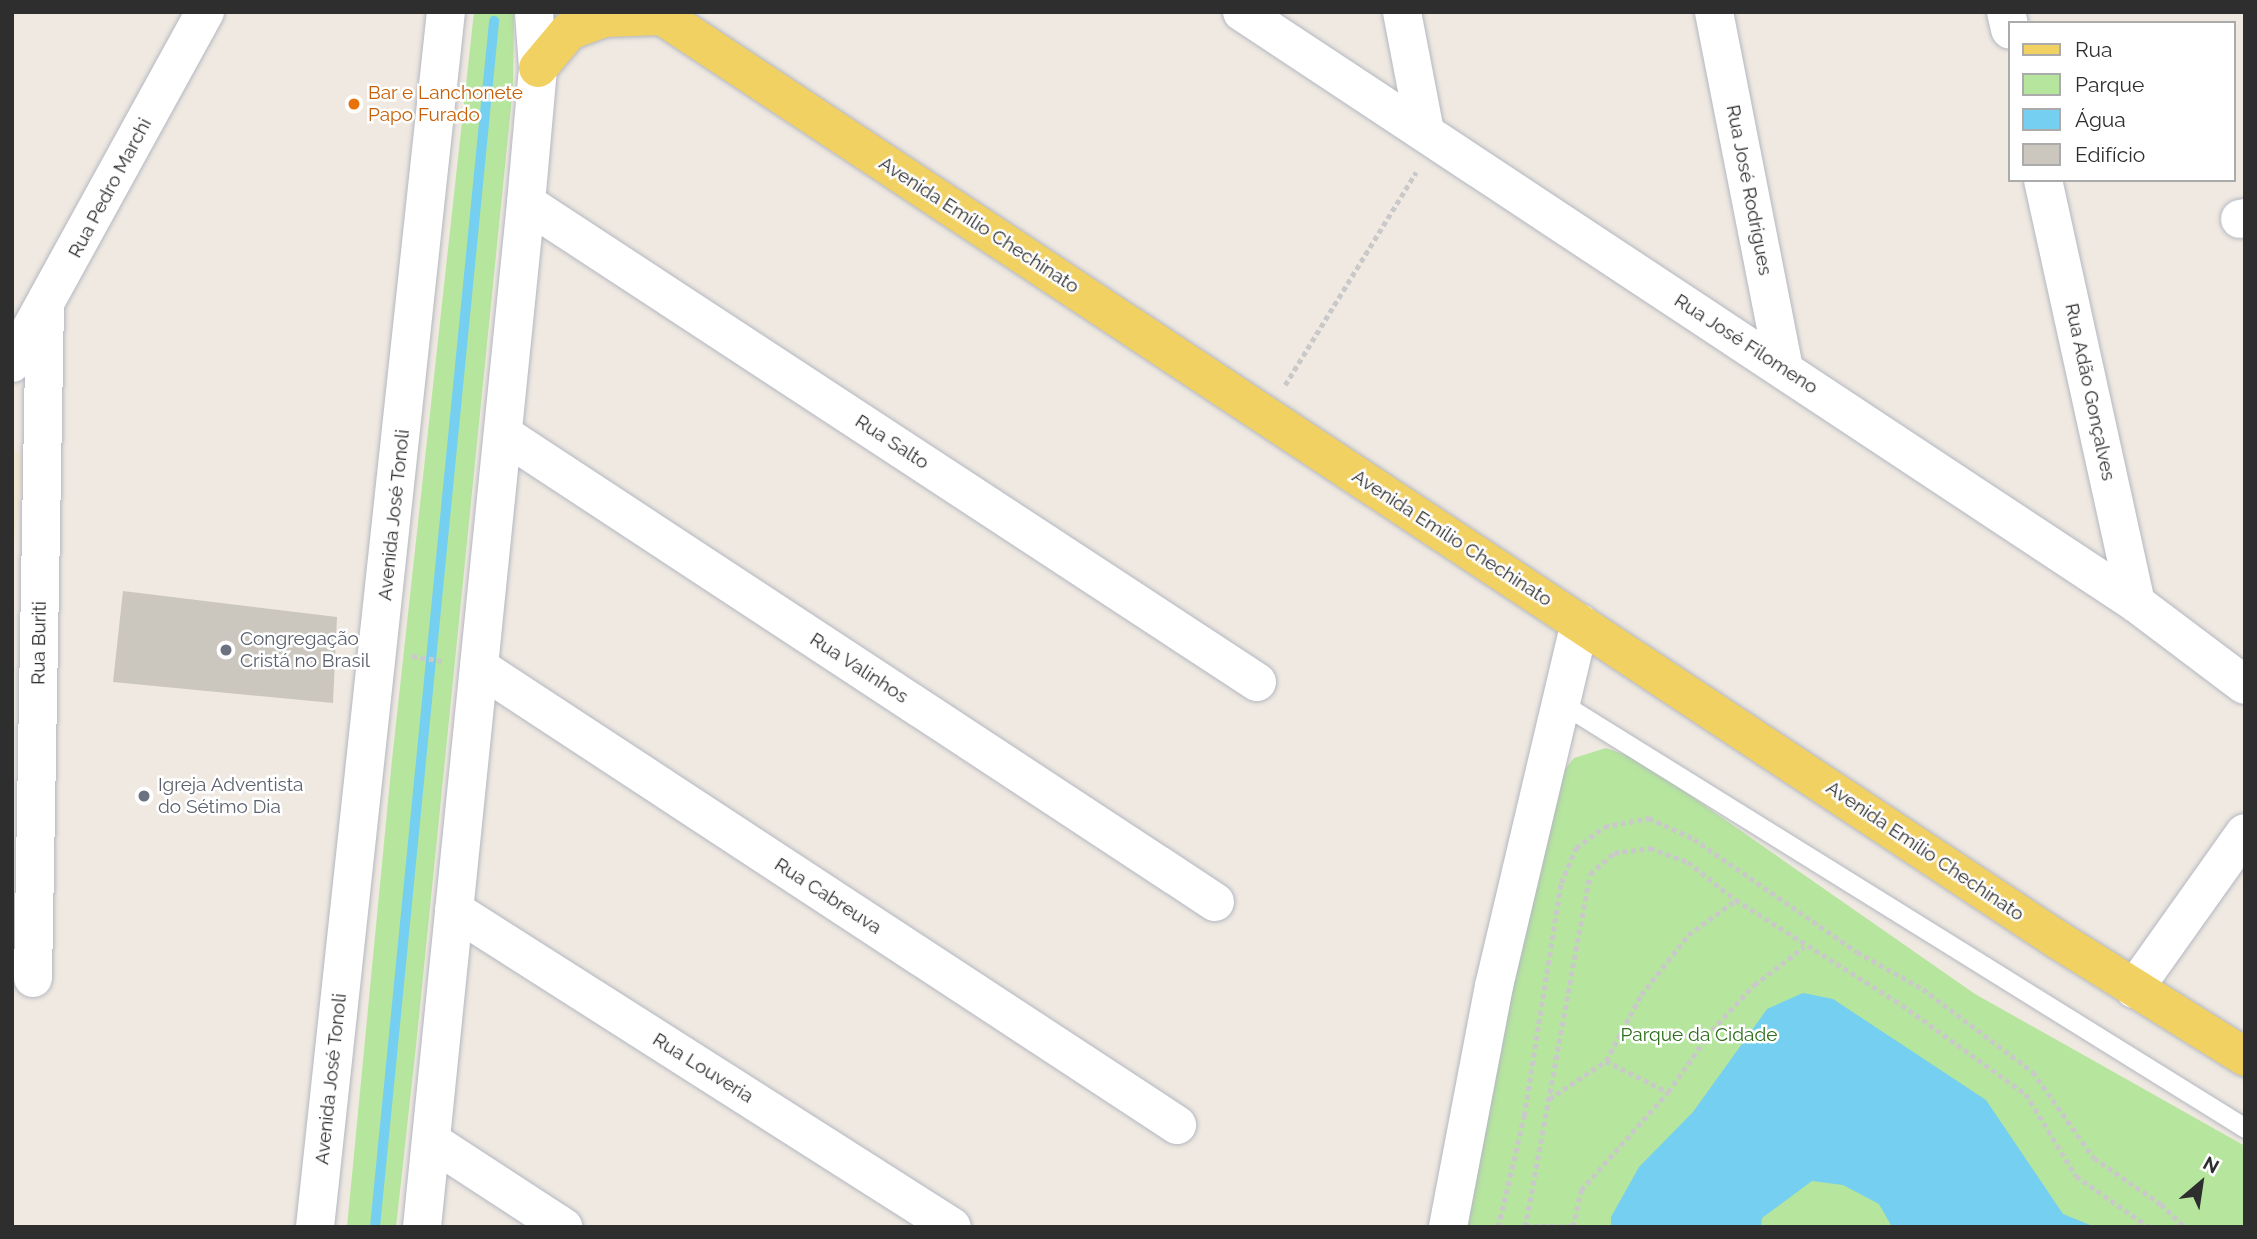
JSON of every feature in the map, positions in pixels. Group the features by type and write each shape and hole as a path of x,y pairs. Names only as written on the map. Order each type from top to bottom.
{"main road":[{"path":"538,68 569,31 605,18 656,13"},
{"name":"Avenida Emílio Chechinato","path":"656,13 2134,989 2245,1057"}],"street":[{"name":"Rua Pedro Marchi","path":"12,363 205,12"},
{"name":"Avenida José Tonoli","path":"314,1227 446,12"},
{"path":"422,1227 454,910 463,664 503,434 538,68 534,12"},
{"name":"Rua José Filomeno","path":"1242,12 2136,603 2245,685"},
{"path":"1402,12 1430,137"},
{"name":"Rua José Rodrigues","path":"1714,12 1784,369"},
{"name":"Rua Adão Gonçalves","path":"2043,182 2136,603"},
{"name":"Rua Salto","path":"526,202 1257,681"},
{"name":"Rua Buriti","path":"23,970 45,307"},
{"name":"Rua Valinhos","path":"503,434 1215,902"},
{"path":"1448,1227 1493,986 1558,701 1580,623"},
{"name":"Rua Cabreuva","path":"463,664 1177,1125"},
{"path":"2134,989 2245,833"},
{"name":"Rua Louveria","path":"454,910 952,1227"},
{"path":"431,1141 563,1227"}],"lane":[{"path":"1558,701 2245,1128"}],"path":[{"path":"1270,417 1282,389 1430,137"},
{"path":"397,654 463,664"},
{"path":"1498,1227 1524,1116 1561,883 1576,848 1604,827 1649,818 1693,839 1847,946 1923,989 2033,1072 2094,1158 2161,1204 2185,1227"},
{"path":"1804,947 1754,985 1712,1030 1668,1093 1581,1190 1573,1226 1525,1226 1590,874 1614,853 1650,848 1688,862 1736,900 1804,947 1902,1005 2025,1094 2076,1176 2149,1227"},
{"path":"1549,1099 1606,1061 1641,995 1688,935 1736,900"},
{"path":"1606,1061 1668,1093"}],"shaded area":[{"path":"12,447 24,460 12,560"}],"green space":[{"path":"474,12 514,12 513,87 416,1046 396,1227 347,1227 392,760"},
{"name":"Parque da Cidade","path":"1606,748 1638,759 1975,994 2245,1146 2245,1227 1466,1227 1553,784 1574,758"}],"water":[{"path":"1803,993 1833,999 1986,1100 2063,1214 2095,1227 1892,1227 1879,1204 1843,1185 1812,1181 1762,1218 1761,1227 1611,1227 1611,1217 1639,1167 1693,1112 1767,1009"}],"building":[{"name":"Congregação Cristá no Brasil","path":"123,591 337,617 333,703 113,682"}],"waterway":[{"path":"375,1227 494,21"}],"place":[{"name":"Bar e Lanchonete Papo Furado","path":"354,104"},
{"name":"Congregação Cristá no Brasil","path":"226,650"},
{"name":"Igreja Adventista do Sétimo Dia","path":"144,796"}]}
